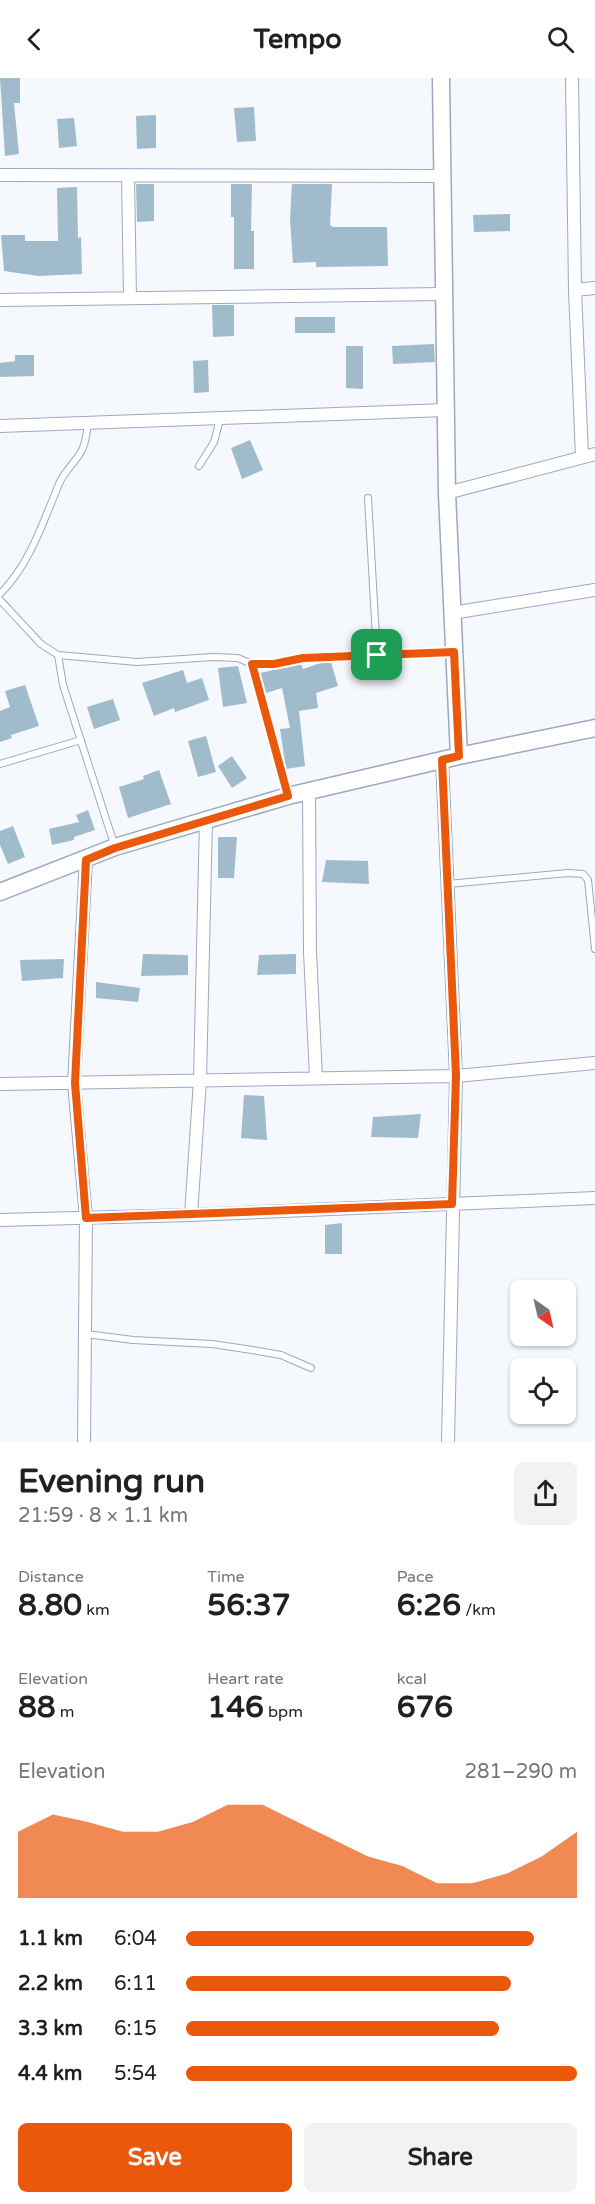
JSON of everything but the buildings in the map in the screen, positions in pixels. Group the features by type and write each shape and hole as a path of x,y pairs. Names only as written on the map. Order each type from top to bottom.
{"street":[{"path":"441,78 447,493 459,756"},
{"path":"572,78 574,290 582,456"},
{"path":"0,175 441,176"},
{"path":"128,176 130,298"},
{"path":"574,290 595,288"},
{"path":"0,300 443,294"},
{"path":"0,426 446,410"},
{"path":"447,493 595,454"},
{"path":"452,613 595,590"},
{"path":"0,892 115,848 288,796 459,756 595,728"},
{"path":"442,760 456,1076 448,1442"},
{"path":"309,791 310,952 316,1078"},
{"path":"191,1215 200,1080 206,820"},
{"path":"84,1442 86,1218 75,1083 86,860"},
{"path":"0,1084 456,1076 595,1063"},
{"path":"0,1220 191,1215 595,1198"}],"lane":[{"path":"199,466 214,442 220,418"},
{"path":"0,594 25,561 47,516 63,475 81,453 85,444 88,423"},
{"path":"368,498 377,655"},
{"path":"0,600 41,645 58,655 137,662 213,657 238,658 252,664 274,664 303,658 454,652"},
{"path":"58,655 63,686 115,848"},
{"path":"252,664 288,796"},
{"path":"0,764 81,740"},
{"path":"448,884 568,873 583,874 588,880 595,949"},
{"path":"86,1334 133,1340 212,1344 252,1350 281,1355 311,1368"}],"route":[{"path":"454,652 459,756 442,760 456,1076 452,1204 86,1218 75,1083 86,860 115,848 288,796 252,664 274,664 303,658 377,655 454,652"}]}
